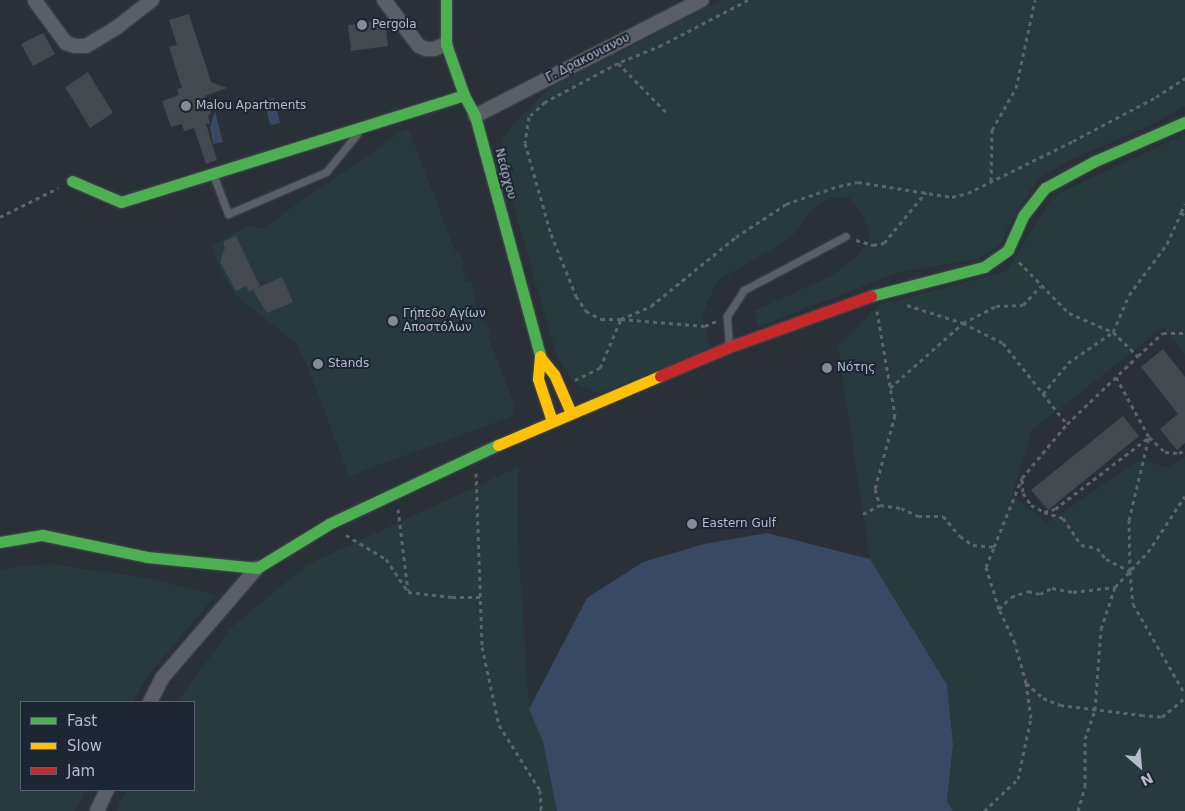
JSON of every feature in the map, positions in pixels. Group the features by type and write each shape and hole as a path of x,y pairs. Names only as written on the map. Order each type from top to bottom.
{"street":[{"path":"35,1 66,43 75,46 86,46 152,0"},
{"path":"384,0 420,46 426,49 434,49 446,44"},
{"name":"Νεάρχου","path":"446,0 446,44 464,95 475,116 540,357 538,379 552,421"},
{"name":"Γ. Δρακονιανου","path":"475,116 702,0"},
{"path":"72,181 121,202 464,95"},
{"path":"150,701 162,678 257,568 328,524 529,431 729,347 875,295 984,267 998,259 1008,250 1023,216 1045,188 1095,161 1185,122"},
{"name":"Νεάρχου","path":"540,357 554,374 571,413"},
{"path":"562,390 592,404"},
{"path":"529,431 544,400"},
{"path":"0,542 42,535 147,557 257,568"},
{"path":"97,811 107,791"}],"lane":[{"path":"213,173 228,214 326,172 363,126"},
{"path":"729,347 727,316 744,290 846,236"}],"path":[{"path":"727,316 705,326 601,319 586,311 576,296 551,234 525,143 529,117 545,102 618,63 662,45 748,0"},
{"path":"991,181 992,130 1016,88 1035,0"},
{"path":"618,63 668,114"},
{"path":"562,390 600,368 622,319 651,306 736,237 786,204 839,186 858,182 952,197 968,193 1073,141 1156,97 1185,78"},
{"path":"0,217 72,181"},
{"path":"846,236 873,245 884,243 926,192"},
{"path":"1043,394 1068,363 1113,332 1129,295 1167,244 1185,204"},
{"path":"1180,212 1185,216"},
{"path":"1008,250 1069,314 1113,332 1138,356"},
{"path":"890,388 963,323 996,306 1023,305 1041,286"},
{"path":"875,295 895,415 876,489 880,505"},
{"path":"902,303 963,323 1003,343 1067,424"},
{"path":"984,811 1018,780 1031,718 1026,683 1015,643 999,609 986,567 1022,478 1067,424 1163,333 1185,333"},
{"path":"1116,378 1149,437 1165,452 1179,453 1185,450"},
{"path":"1044,512 1055,510 1149,437"},
{"path":"1149,437 1129,520 1133,604 1185,694"},
{"path":"475,456 482,647 499,725 540,790 541,811"},
{"path":"1022,478 1023,493 1031,505 1044,512 1063,518 1081,544 1097,548 1106,559 1130,571"},
{"path":"396,491 408,592"},
{"path":"1078,811 1085,786 1085,739 1095,710 1101,629 1115,587 1148,552 1185,496"},
{"path":"863,514 880,505 901,508 918,516 943,516 960,536 973,545 994,547"},
{"path":"328,524 386,559 408,592 452,597 480,597"},
{"path":"999,609 1011,597 1028,591 1040,594 1052,588 1073,592 1115,587"},
{"path":"1026,683 1043,698 1052,702 1095,710 1162,717 1185,698"}],"green space":[{"path":"721,0 1185,0 1185,106 1151,125 1068,161 1038,179 1014,216 999,246 977,259 899,272 758,327 754,311 831,276 857,257 870,237 864,217 850,198 831,197 812,209 791,238 717,281 702,315 710,348 599,394 573,382 557,356 501,162 503,137 549,88"},
{"name":"Γήπεδο Αγίων Αποστόλων","path":"405,129 409,130 456,253 460,253 465,265 461,267 467,282 471,281 475,292 472,294 482,321 486,320 491,332 487,334 515,407 510,417 349,476 308,368 296,343 235,295 223,275 212,246 246,226 263,228"},
{"path":"1185,134 1185,355 1164,327 1032,430 1012,495 1047,523 1142,459 1167,468 1185,456 1185,811 953,811 947,802 953,744 947,685 870,559 838,347 879,305 1007,271 1053,196"},
{"path":"518,467 518,540 529,709 543,742 557,811 116,811 126,791 195,791 195,701 178,701 232,627 307,565"},
{"path":"49,564 141,577 216,595 146,678 134,701 20,701 20,791 85,791 75,811 0,811 0,569"}],"water":[{"path":"274,98 280,123 270,125 264,100"},
{"path":"215,111 223,142 213,144 210,127"},
{"path":"767,533 870,559 947,685 953,744 947,801 953,811 557,811 543,742 529,709 587,598 643,562 704,544"}],"building":[{"path":"189,14 211,82 227,88 205,96 211,112 208,116 210,123 206,124 217,160 206,164 194,128 184,131 182,124 171,127 162,101 179,95 177,89 182,88 169,47 177,45 169,20"},
{"path":"385,20 388,46 351,51 348,25"},
{"path":"43,33 55,54 33,66 21,44"},
{"path":"88,72 113,113 90,128 65,87"},
{"path":"236,236 260,286 249,292 246,286 236,291 220,262 225,248 223,242"},
{"path":"282,277 293,302 267,313 253,290"},
{"path":"1163,349 1185,377 1185,443 1177,450 1160,429 1178,414 1141,367"},
{"path":"1123,416 1139,436 1048,510 1031,490"}],"traffic: fast":[{"path":"446,0 446,44 464,95 475,116 540,356"},
{"path":"72,181 121,202 464,95"},
{"path":"871,296 984,267 1008,250 1023,216 1045,188 1095,161 1185,122"},
{"path":"0,542 42,535 147,557 257,568 329,524 498,445"}],"traffic: slow":[{"path":"540,356 538,379 552,421"},
{"path":"540,357 554,374 571,413"},
{"path":"498,445 660,376"}],"traffic: jam":[{"path":"660,376 729,347 871,296"}],"place":[{"name":"Pergola","path":"362,25"},
{"name":"Malou Apartments","path":"186,106"},
{"name":"Γήπεδο Αγίων Αποστόλων","path":"393,321"},
{"name":"Stands","path":"318,364"},
{"name":"Νότης","path":"827,368"},
{"name":"Eastern Gulf","path":"692,524"}]}
